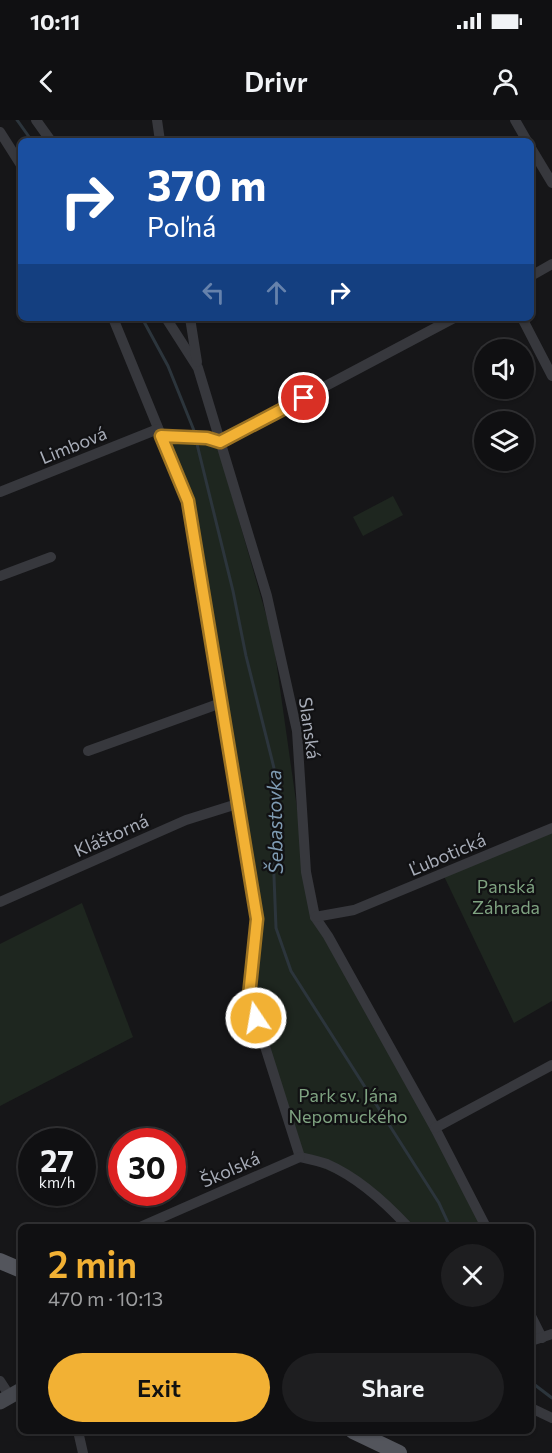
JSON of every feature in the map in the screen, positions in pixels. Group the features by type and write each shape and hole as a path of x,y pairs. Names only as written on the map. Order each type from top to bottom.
{"main road":[{"path":"0,1263 18,1269"},
{"path":"359,1434 399,1453"}],"street":[{"path":"36,120 49,138"},
{"path":"157,120 160,138"},
{"path":"514,120 525,138"},
{"path":"0,132 18,160"},
{"path":"534,153 552,183"},
{"path":"534,274 552,264"},
{"path":"114,321 188,501 257,919 249,996 300,1157 327,1164 356,1180 405,1224"},
{"name":"Slanská","path":"167,321 198,368 267,596 297,731 306,872 315,917 328,936 435,1128 484,1224"},
{"path":"190,321 198,368"},
{"path":"160,433 175,438 207,438 220,442 448,321"},
{"path":"524,321 552,376"},
{"name":"Limbová","path":"0,492 160,433"},
{"path":"0,576 51,556"},
{"path":"88,751 221,703"},
{"name":"Kláštorná","path":"0,902 186,820 237,804"},
{"name":"Ľubotická","path":"315,917 354,910 552,828"},
{"path":"435,1128 552,1065"},
{"name":"Školská","path":"147,1224 300,1157"},
{"path":"0,1263 18,1277"},
{"path":"534,1322 542,1338"},
{"path":"0,1381 10,1397"},
{"path":"534,1409 552,1418"},
{"path":"79,1434 83,1453"}],"green space":[{"name":"Park sv. Jána Nepomuckého","path":"162,438 216,440 273,639 312,914 406,1076 480,1224 401,1224 361,1185 296,1156 249,979 257,919 196,553"},
{"path":"393,496 403,515 363,536 353,517"},
{"name":"Panská Záhrada","path":"552,827 552,1001 514,1023 442,872"},
{"path":"82,903 133,1037 0,1106 0,944"}],"waterway":[{"name":"Šebastovka","path":"17,120 30,138"},
{"name":"Šebastovka","path":"144,321 168,366 195,433"},
{"name":"Šebastovka","path":"196,440 274,768 272,825 276,928 291,971 439,1203 449,1224"},
{"name":"Šebastovka","path":"534,1384 552,1398"}],"route":[{"path":"256,1018 249,996 257,919 188,501 161,436 207,438 220,442 304,398"}]}
